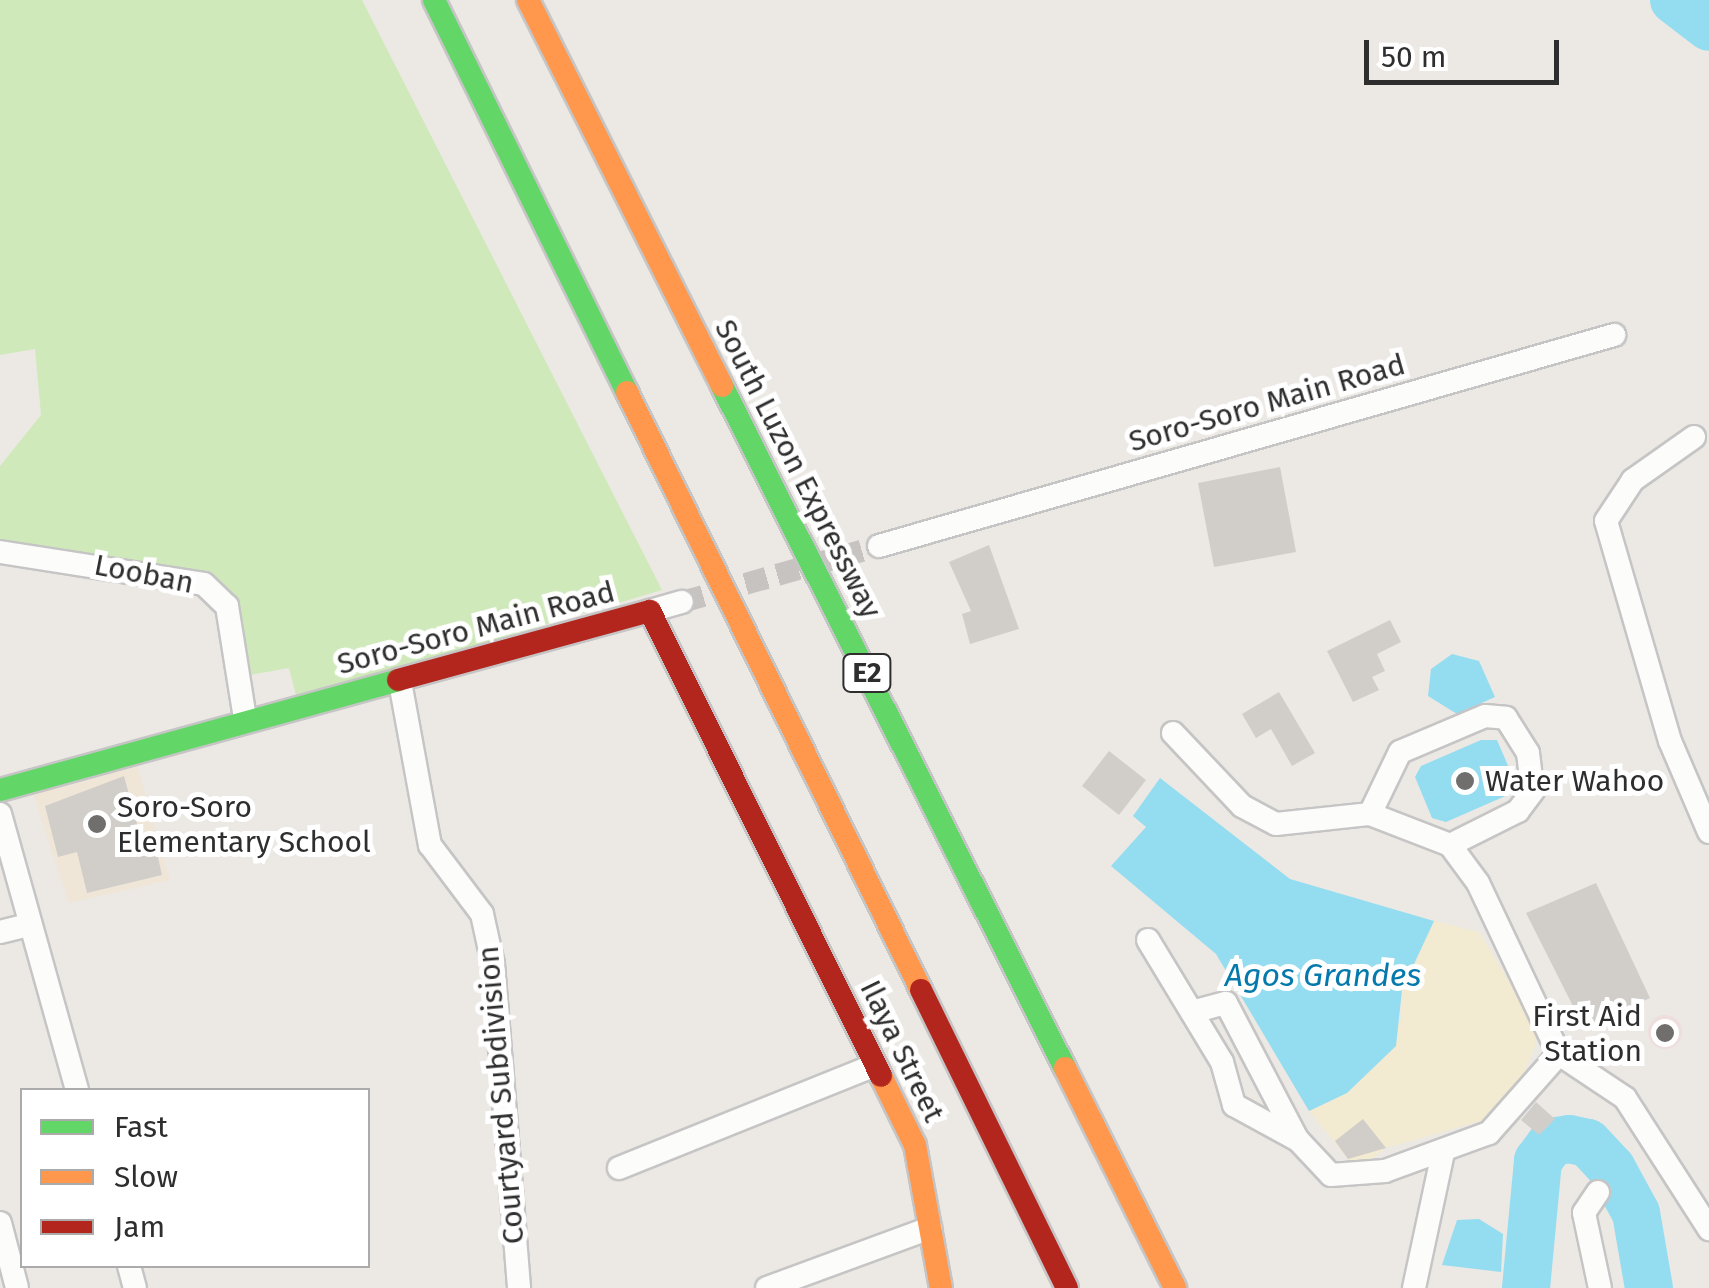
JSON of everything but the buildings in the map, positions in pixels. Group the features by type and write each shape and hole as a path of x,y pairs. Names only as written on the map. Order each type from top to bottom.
{"main road":[{"path":"434,0 1067,1288"},
{"name":"South Luzon Expressway","path":"528,0 1174,1288"},
{"name":"Soro-Soro Main Road","path":"0,790 244,718 400,682 650,611 798,906"},
{"name":"Ilaya Street","path":"798,906 915,1145 941,1288"}],"street":[{"name":"Soro-Soro Main Road","path":"879,546 1614,336"},
{"path":"1694,437 1633,480 1606,521 1670,742 1709,832"},
{"name":"Looban","path":"0,552 204,584 227,606 244,718"},
{"path":"650,611 682,602"},
{"name":"Courtyard Subdivision","path":"400,682 430,844 482,914 494,964 519,1288"},
{"path":"1370,814 1400,752 1485,716 1506,718 1528,753 1533,791 1518,811 1450,846"},
{"path":"1173,733 1242,806 1276,824 1370,814 1450,846 1478,882 1559,1054 1625,1098 1709,1229"},
{"path":"0,814 28,926 76,1088"},
{"path":"0,932 28,926"},
{"path":"1148,940 1192,1012 1234,1105 1298,1140"},
{"path":"1192,1012 1226,1003 1298,1140 1331,1175 1349,1178 1443,1153 1488,1134 1559,1054"},
{"path":"619,1168 875,1065"},
{"path":"1414,1288 1443,1153"},
{"path":"1598,1192 1584,1213 1600,1288"},
{"path":"0,1224 16,1288"},
{"path":"767,1288 930,1228"}],"shaded area":[{"name":"Soro-Soro Elementary School","path":"136,760 170,880 69,903 31,788"},
{"name":"First Aid Station","path":"1665,1015 1677,1020 1682,1032 1677,1044 1665,1049 1653,1044 1648,1032 1653,1020"}],"green space":[{"path":"0,0 362,0 662,590 297,699 289,668 244,676 230,600 0,545 0,466 41,415 35,349 0,355"}],"sand":[{"path":"1434,921 1479,932 1536,1027 1535,1046 1518,1087 1484,1120 1386,1148 1357,1170 1309,1111 1347,1093 1401,1020 1402,990"}],"water":[{"path":"1452,654 1479,661 1495,697 1457,714 1428,696 1431,669"},
{"name":"Water Wahoo","path":"1481,740 1497,740 1516,784 1510,794 1446,822 1432,818 1415,777 1421,766"},
{"name":"Agos Grandes","path":"1160,778 1290,879 1434,921 1402,990 1396,1046 1347,1093 1309,1111 1216,954 1111,866 1146,827 1133,816"},
{"path":"1479,1219 1503,1234 1501,1272 1442,1265 1457,1220"}],"waterway":[{"path":"1674,0 1709,27"},
{"path":"1526,1288 1538,1161 1552,1142 1569,1139 1588,1143 1612,1169 1636,1213 1649,1288"}],"tunnel":[{"path":"682,602 879,546"}],"traffic: fast":[{"path":"434,0 627,392"},
{"path":"722,386 1065,1068"},
{"path":"0,790 398,680"}],"traffic: slow":[{"path":"528,0 722,386"},
{"path":"627,392 921,990"},
{"path":"1065,1068 1175,1288"},
{"path":"881,1076 915,1145 941,1288"}],"traffic: jam":[{"path":"398,680 650,611 881,1076"},
{"path":"921,990 1067,1288"}],"place":[{"name":"Water Wahoo","path":"1465,781"},
{"name":"Soro-Soro Elementary School","path":"97,824"},
{"name":"First Aid Station","path":"1665,1033"}]}
